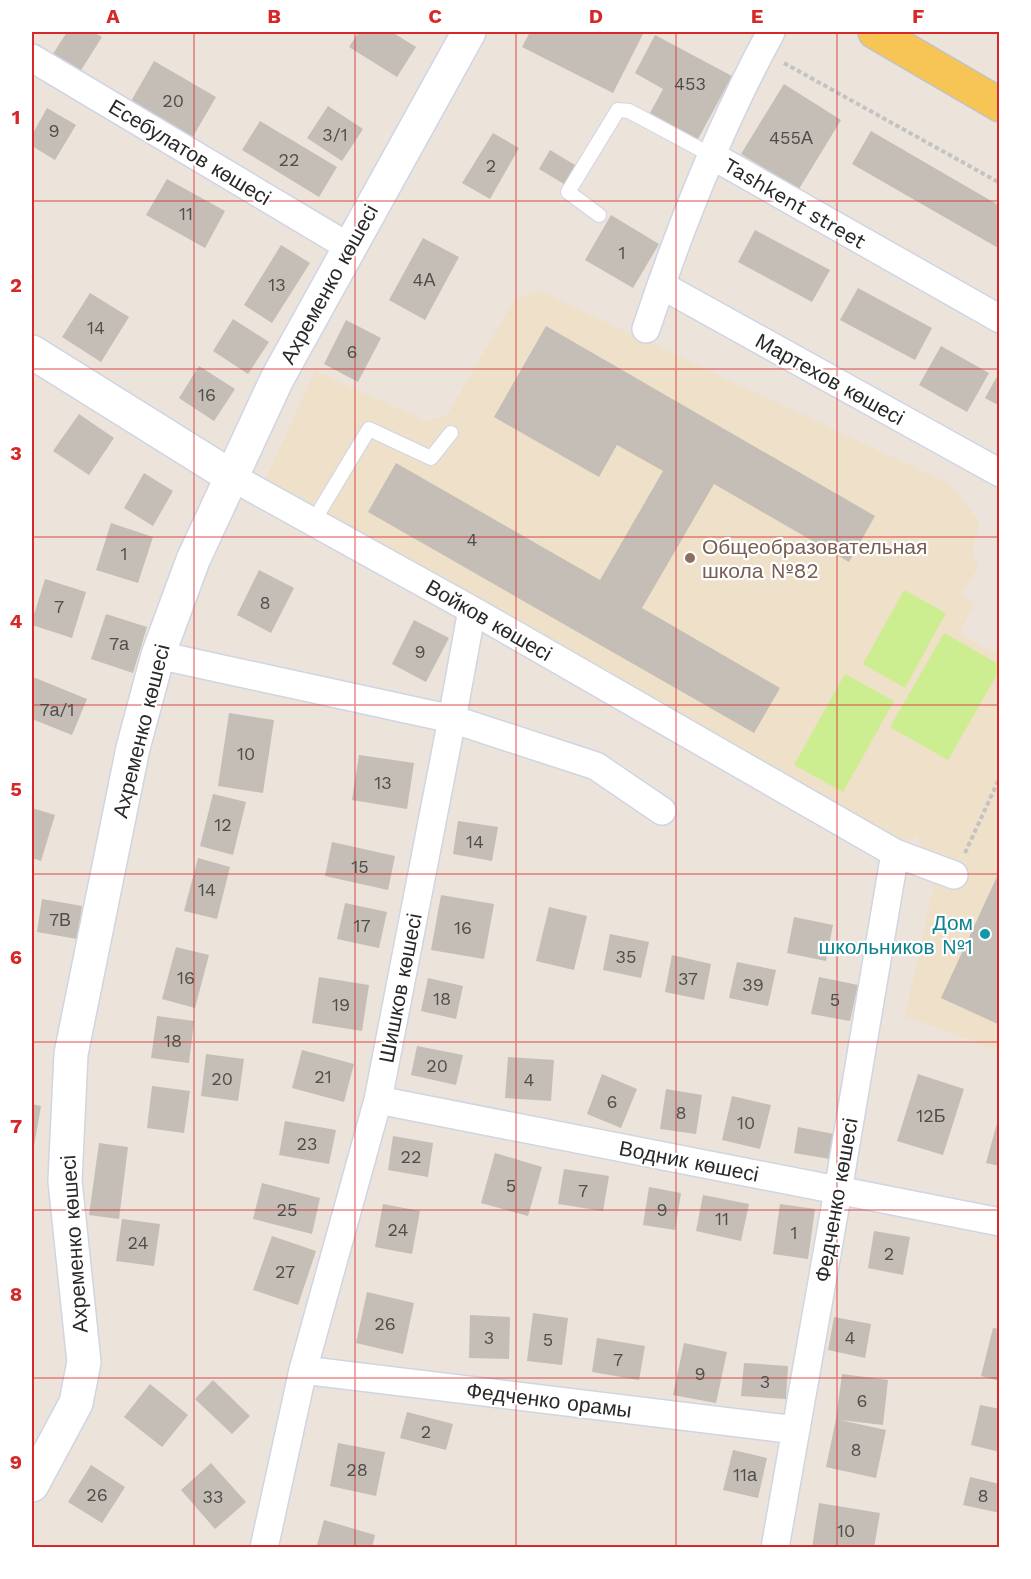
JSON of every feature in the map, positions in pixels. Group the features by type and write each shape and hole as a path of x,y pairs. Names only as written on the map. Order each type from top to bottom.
{"main road":[{"path":"875,32 999,105"}],"street":[{"name":"Ахременко көшесі","path":"32,1485 76,1403 84,1362 65,1181 71,1054 133,748 158,655 193,560 277,379 469,32"},
{"name":"Tashkent street","path":"766,41 711,155 999,319"},
{"name":"Есебулатов көшесі","path":"32,58 349,247"},
{"path":"646,329 711,155"},
{"name":"Мартехов көшесі","path":"661,285 999,473"},
{"name":"Войков көшесі","path":"32,352 232,477 472,610 895,853 954,875"},
{"name":"Шишков көшесі","path":"264,1548 303,1370 378,1100 472,610"},
{"path":"158,655 452,719 596,766 662,811"},
{"name":"Федченко көшесі","path":"775,1548 895,853"},
{"name":"Водник көшесі","path":"378,1100 999,1222"},
{"name":"Федченко орамы","path":"303,1370 796,1430"}],"lane":[{"path":"599,215 568,192 618,110 629,111 711,155"},
{"path":"313,522 369,429 431,458 451,433"}],"path":[{"path":"766,41 999,183"},
{"path":"954,875 999,777"}],"shaded area":[{"name":"Общеобразовательная школа №82","path":"538,290 952,485 980,523 972,548 978,567 962,594 975,604 960,633 999,655 999,1051 905,1016 933,889 917,836 902,843 266,478 315,371 426,421 447,415 515,299"}],"green space":[{"path":"904,590 946,613 905,688 863,664"},
{"path":"944,633 1000,665 999,671 948,760 890,727"},
{"path":"845,674 894,701 843,792 794,765"}],"building":[{"path":"67,32 93,32 102,37 78,75 51,57"},
{"path":"359,32 392,32 416,47 397,77 349,47"},
{"path":"530,32 644,32 613,93 522,47"},
{"path":"655,35 732,76 698,139 650,113 663,89 635,73"},
{"path":"154,61 216,97 191,140 130,103"},
{"path":"784,84 841,120 799,189 741,154"},
{"path":"328,106 363,129 342,161 307,138"},
{"path":"47,108 76,125 55,160 32,146 32,135"},
{"path":"260,121 337,167 319,197 242,150"},
{"path":"871,131 1000,206 1000,249 852,164"},
{"path":"493,133 519,148 490,199 462,183"},
{"path":"550,150 575,165 564,184 539,169"},
{"path":"167,179 225,211 205,248 146,215"},
{"path":"611,215 659,244 633,288 585,260"},
{"path":"755,230 830,270 812,302 738,262"},
{"path":"423,238 459,257 425,320 389,300"},
{"path":"281,245 310,263 272,323 244,305"},
{"path":"858,288 932,328 915,360 840,320"},
{"path":"90,293 129,317 101,362 62,337"},
{"path":"233,319 269,342 248,374 213,351"},
{"path":"346,320 381,338 358,382 324,364"},
{"path":"546,326 875,516 849,562 714,484 642,608 780,688 754,733 368,512 396,463 600,580 663,471 617,445 599,477 494,417"},
{"path":"941,346 989,373 967,412 919,385"},
{"path":"199,366 235,389 214,421 179,398"},
{"path":"1000,371 1000,406 985,398"},
{"path":"79,414 114,438 89,475 53,451"},
{"path":"144,473 173,491 153,526 124,508"},
{"path":"111,523 153,537 138,583 96,570"},
{"path":"259,570 294,588 271,633 237,615"},
{"path":"45,579 86,592 72,638 32,625"},
{"path":"106,614 147,627 133,673 91,659"},
{"path":"414,620 449,638 426,682 392,664"},
{"path":"33,677 87,699 72,735 32,719"},
{"path":"229,713 274,720 263,793 218,786"},
{"path":"359,755 414,763 407,809 352,800"},
{"path":"213,794 246,802 233,855 200,846"},
{"path":"32,808 55,815 41,861 32,858"},
{"path":"458,821 498,827 492,861 453,854"},
{"path":"332,842 395,856 388,890 325,876"},
{"path":"198,858 230,867 217,919 184,911"},
{"name":"Дом школьников №1","path":"1000,870 1000,1025 941,998"},
{"path":"441,895 494,904 484,959 431,950"},
{"path":"42,899 82,906 77,939 37,932"},
{"path":"345,903 387,912 379,948 337,939"},
{"path":"549,907 587,916 574,970 536,961"},
{"path":"794,917 833,925 826,961 787,953"},
{"path":"610,934 649,942 641,978 603,970"},
{"path":"176,947 209,955 195,1008 162,999"},
{"path":"672,955 711,964 704,1000 665,992"},
{"path":"737,962 776,970 768,1006 729,998"},
{"path":"319,977 369,985 362,1031 312,1023"},
{"path":"819,977 858,985 850,1021 811,1014"},
{"path":"428,978 463,986 456,1019 421,1011"},
{"path":"157,1016 194,1021 189,1063 151,1058"},
{"path":"417,1046 463,1055 456,1085 411,1075"},
{"path":"302,1050 354,1064 344,1102 292,1088"},
{"path":"206,1054 244,1059 238,1101 201,1096"},
{"path":"508,1057 554,1060 551,1101 505,1098"},
{"path":"602,1074 637,1089 621,1128 587,1114"},
{"path":"918,1074 964,1089 943,1155 897,1141"},
{"path":"152,1086 190,1091 184,1133 147,1128"},
{"path":"666,1089 702,1095 696,1134 660,1129"},
{"path":"732,1096 771,1105 760,1149 722,1140"},
{"path":"32,1104 41,1106 34,1146 32,1146"},
{"path":"1000,1116 1000,1166 986,1163"},
{"path":"285,1121 336,1130 329,1164 279,1155"},
{"path":"798,1127 834,1134 830,1159 794,1153"},
{"path":"393,1136 433,1143 428,1177 388,1170"},
{"path":"99,1143 128,1147 119,1219 89,1215"},
{"path":"495,1153 542,1167 528,1216 481,1203"},
{"path":"564,1169 609,1176 603,1211 558,1204"},
{"path":"262,1183 320,1198 312,1234 253,1219"},
{"path":"649,1187 681,1193 675,1230 643,1225"},
{"path":"703,1195 749,1204 741,1241 696,1231"},
{"path":"383,1204 420,1211 412,1254 375,1247"},
{"path":"780,1204 815,1209 808,1259 773,1254"},
{"path":"122,1219 160,1224 154,1266 116,1261"},
{"path":"874,1231 910,1237 903,1275 868,1268"},
{"path":"272,1236 316,1251 298,1305 253,1290"},
{"path":"367,1292 414,1303 403,1354 356,1343"},
{"path":"533,1313 568,1318 562,1365 527,1361"},
{"path":"470,1315 510,1317 509,1359 469,1358"},
{"path":"834,1317 871,1324 865,1358 828,1350"},
{"path":"993,1328 1000,1329 1000,1381 981,1376"},
{"path":"597,1338 645,1346 639,1380 592,1372"},
{"path":"684,1343 727,1352 716,1403 673,1395"},
{"path":"744,1363 788,1366 786,1399 741,1396"},
{"path":"842,1374 888,1380 883,1425 840,1420 886,1430 876,1478 826,1467"},
{"path":"213,1380 250,1416 232,1434 195,1399"},
{"path":"150,1384 188,1415 162,1447 124,1417"},
{"path":"980,1405 1000,1409 1000,1452 971,1445"},
{"path":"407,1412 453,1424 446,1450 400,1438"},
{"path":"338,1443 385,1452 376,1496 330,1486"},
{"path":"733,1450 767,1458 758,1498 723,1490"},
{"path":"211,1463 246,1502 215,1529 181,1490"},
{"path":"91,1465 125,1487 102,1523 68,1502"},
{"path":"970,1477 1000,1484 1000,1513 963,1505"},
{"path":"819,1503 880,1513 874,1548 812,1548"},
{"path":"324,1520 375,1535 372,1548 323,1548 317,1545"}],"place":[{"name":"Общеобразовательная школа №82","path":"690,558"},
{"name":"Дом школьников №1","path":"985,934"}]}
